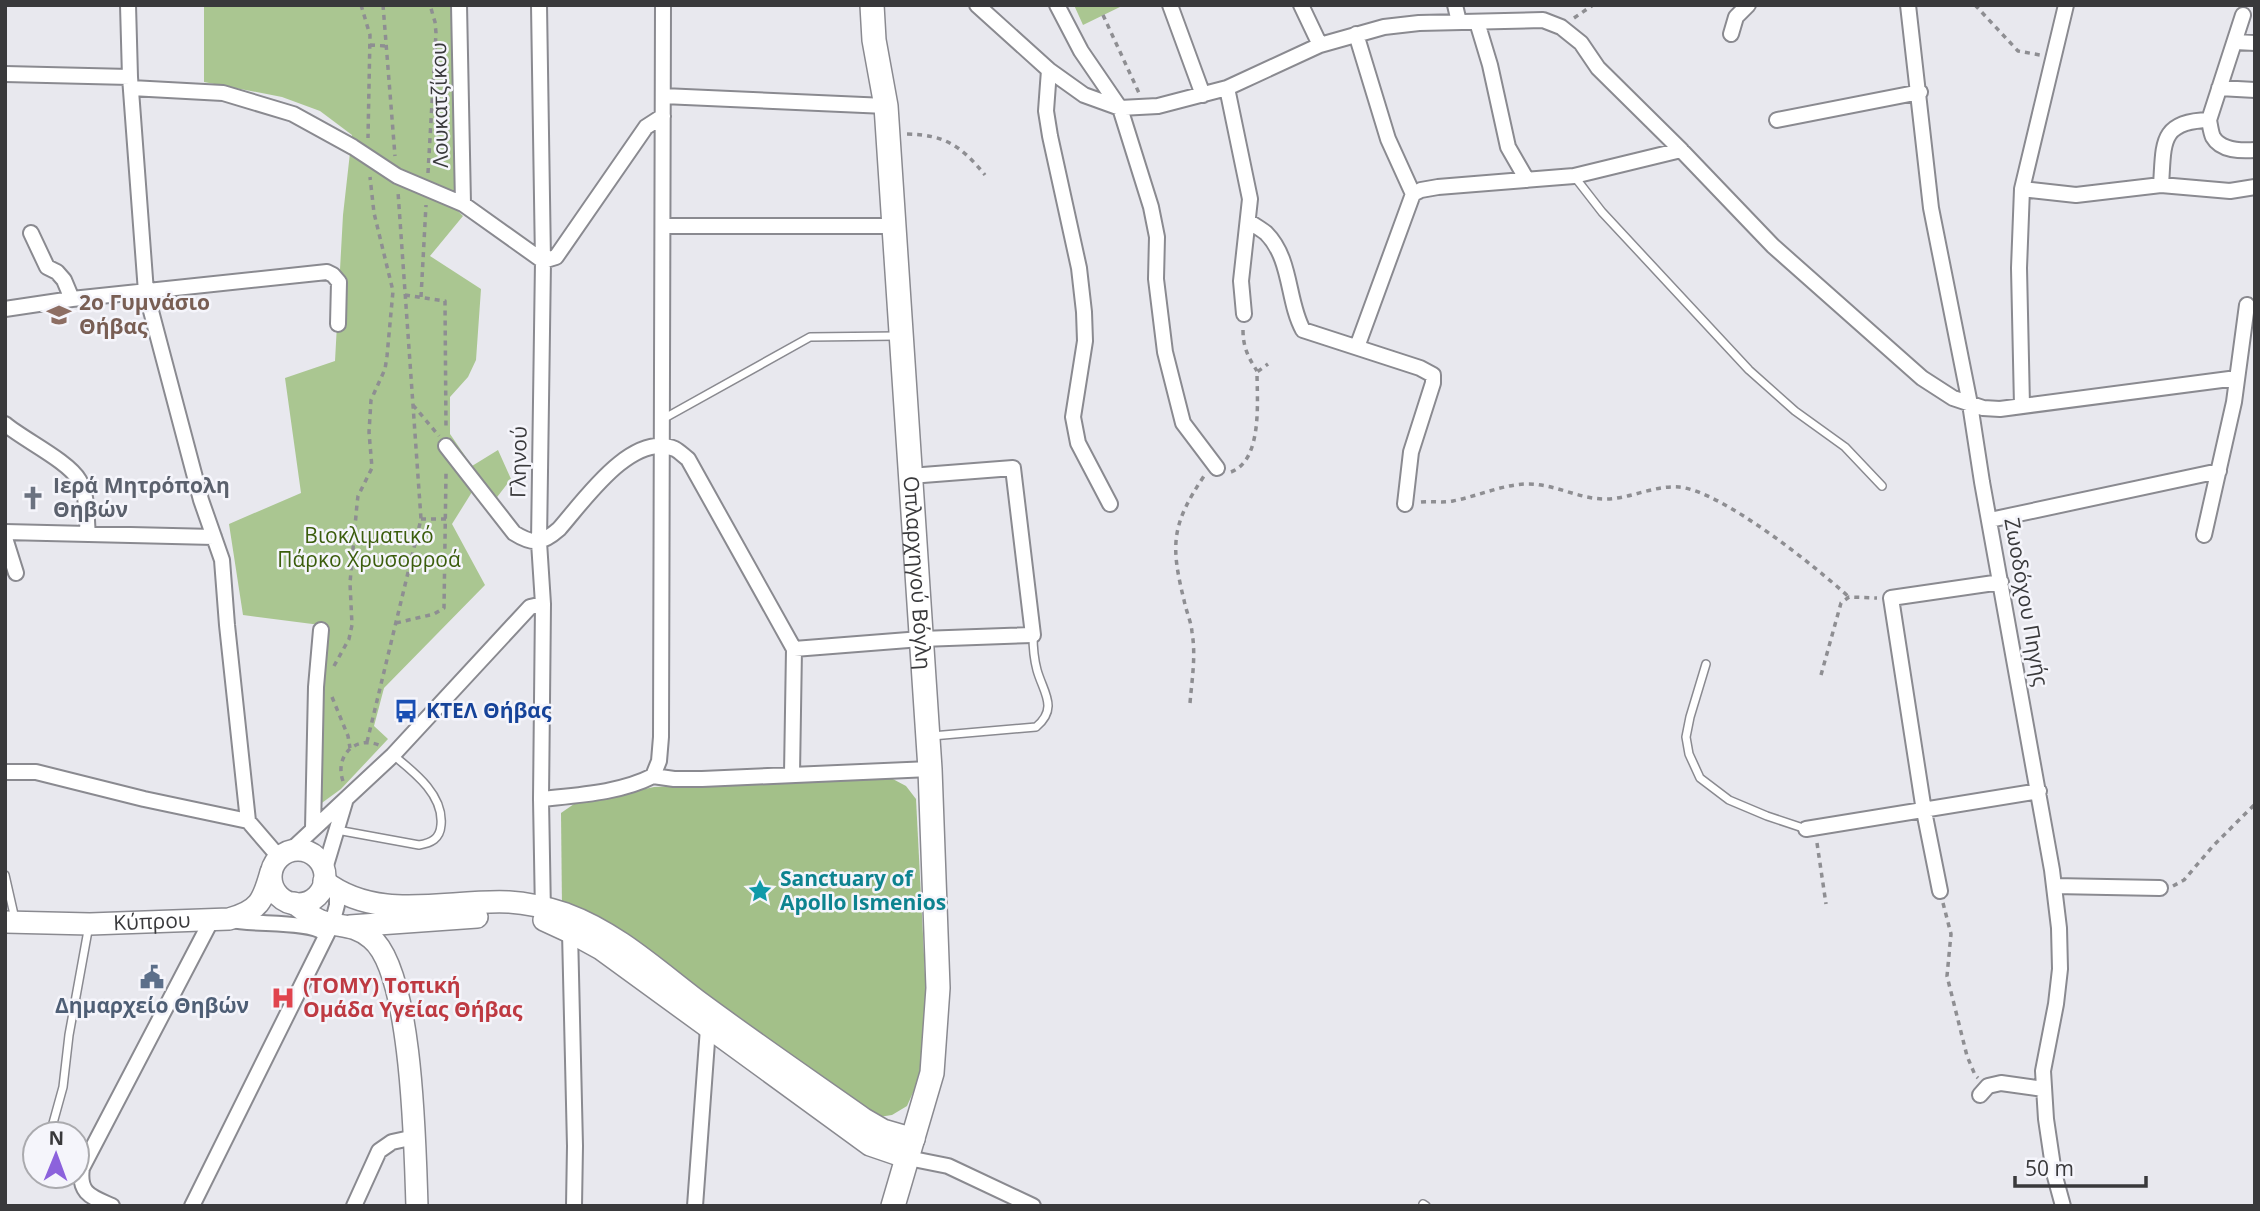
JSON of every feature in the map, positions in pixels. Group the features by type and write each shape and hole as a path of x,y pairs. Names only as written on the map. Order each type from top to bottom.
{"main road":[{"name":"Οπλαρχηγού Βόγλη","path":"872,5 874,40 886,106 930,769 938,988 932,1073 893,1206"}],"street":[{"path":"128,5 146,292 201,500 222,560 248,821 280,860"},
{"name":"Λουκατζίκου","path":"458,5 463,204"},
{"name":"Γληνού","path":"539,5 543,261 539,542 543,604 543,913"},
{"path":"653,776 659,761 661,737 663,5"},
{"path":"976,5 1049,71 1084,95 1120,108 1158,106 1227,88 1320,45 1356,34 1408,24 1544,20 1561,27 1581,43 1598,68 1773,246 1940,391 1970,404 2000,409 2237,378"},
{"path":"1057,5 1081,51 1120,108 1151,207 1157,237 1156,279 1165,352 1183,423 1215,465"},
{"path":"1170,5 1203,95"},
{"path":"1301,5 1320,45"},
{"path":"1455,5 1460,22"},
{"path":"1731,34 1736,17 1748,5"},
{"name":"Ζωοδόχου Πηγής","path":"1908,5 1920,92 1931,208 1970,404 2054,886 2060,969 2043,1071 2046,1119 2054,1173 2063,1206"},
{"path":"2022,406 2019,268 2022,189 2066,5"},
{"path":"2243,15 2209,120 2213,138 2221,145 2236,151 2255,150"},
{"path":"1477,22 1490,65 1508,146 1527,180"},
{"path":"1356,34 1388,139 1413,194"},
{"path":"2235,42 2255,43"},
{"path":"1049,71 1046,111 1079,268 1084,312 1085,341 1073,417 1078,443 1110,504"},
{"path":"5,75 131,82 223,93 293,114 397,176 463,204 543,261 556,257 646,127 663,116"},
{"path":"1227,88 1250,199 1241,281 1244,314"},
{"path":"2219,88 2255,90"},
{"path":"1777,120 1920,92"},
{"path":"663,96 886,106"},
{"path":"2161,185 2166,137 2173,129 2183,124 2209,120"},
{"path":"1357,347 1413,194 1438,187 1574,176 1681,150"},
{"path":"2022,189 2077,195 2161,185 2230,191 2255,187"},
{"path":"1248,221 1267,234 1284,265 1303,330 1420,368 1433,375 1433,383 1411,452 1405,504"},
{"path":"663,226 894,226"},
{"path":"31,233 47,267 57,272 72,299"},
{"path":"5,309 72,299 327,272 339,282 338,324"},
{"path":"2204,535 2237,378 2247,304"},
{"path":"5,424 64,464 79,480 84,496 88,534"},
{"path":"446,446 514,533 526,540 539,542 559,529 618,463 632,453 648,447 663,446 675,449 688,459 794,649 792,774"},
{"path":"794,649 921,639 1032,635 1013,468 910,476"},
{"path":"1990,520 2219,471"},
{"path":"5,532 214,537"},
{"path":"5,538 16,572"},
{"path":"1940,891 1924,811 1891,598 2001,582"},
{"path":"417,1206 415,1137 405,1028 394,978 380,947 372,939 336,929 320,921 295,903 279,896 271,881 280,860 393,755 530,607 543,604"},
{"path":"313,829 317,677 321,630"},
{"path":"541,799 599,792 641,782 653,776 702,779 930,769"},
{"path":"5,772 36,772 248,821"},
{"path":"1810,828 2039,791"},
{"path":"295,903 305,903 314,898 328,881 337,830 350,797"},
{"path":"192,1206 336,929 337,905 320,862 312,854 302,850 280,860"},
{"name":"Κύπρου","path":"10,922 90,924 220,920 246,915 258,906 265,895 280,860"},
{"path":"328,881 361,901 398,906 510,902 588,924 612,937 702,1017"},
{"path":"2054,886 2160,888"},
{"path":"91,1152 220,920 336,929 543,913 702,1017 870,1145 911,1148 1033,1206"},
{"path":"570,932 574,1206"},
{"path":"695,1206 702,1017"},
{"path":"1984,1091 2001,1083 2044,1089"},
{"path":"354,1206 379,1151 392,1142 415,1137"},
{"path":"85,1200 113,1206"}],"lane":[{"path":"1574,176 1602,212 1749,370 1795,411 1845,447 1882,486"},
{"path":"663,419 810,337 900,336"},
{"path":"928,736 1036,727 1045,720 1048,710 1047,695 1035,662 1032,635"},
{"path":"1706,664 1686,737 1689,754 1700,778 1729,800 1767,816 1810,828"},
{"path":"337,830 419,845 437,838 441,828 441,814 434,795 420,778 393,755"},
{"path":"5,875 10,922"},
{"path":"54,1120 63,1087 69,1035 90,924"}],"path":[{"path":"332,673 351,632 353,618 350,583 357,504 358,496 372,468 369,432 371,400 387,356 393,291 374,213 369,157 370,46 368,25 361,5"},
{"path":"367,742 421,519 383,5"},
{"path":"421,297 436,33 430,5"},
{"path":"1561,27 1593,5"},
{"path":"1975,5 2018,51 2055,56"},
{"path":"1103,15 1145,107"},
{"path":"370,46 386,46"},
{"path":"887,134 944,139 967,153 985,175"},
{"path":"393,291 405,291"},
{"path":"1190,703 1195,655 1192,629 1178,574 1176,530 1184,507 1215,465 1225,472 1234,471 1250,456 1256,429 1257,372 1243,343 1244,314"},
{"path":"1257,372 1268,364"},
{"path":"413,405 446,446"},
{"path":"1405,504 1450,502 1510,485 1549,486 1606,499 1681,487 1699,492 1742,516 1788,547 1849,597 1891,598"},
{"path":"421,519 446,519"},
{"path":"1821,675 1841,603 1849,597"},
{"path":"332,689 332,700 348,736 350,748"},
{"path":"350,797 340,771 344,754 350,748 367,742 375,743 393,755"},
{"path":"2160,888 2176,885 2184,880 2255,804"},
{"path":"1810,828 1826,904"},
{"path":"1940,891 1951,934 1947,976 1956,1017 1975,1075 1984,1091"}],"green space":[{"name":"Βιοκλιματικό Πάρκο Χρυσορροά","path":"204,5 452,5 457,210 463,216 430,256 481,289 476,360 468,377 450,397 450,434 472,466 498,450 511,479 491,505 477,484 452,524 485,585 384,688 374,726 388,739 341,789 319,805 323,658 328,626 243,615 229,524 301,493 285,378 335,361 343,215 352,135 320,111 282,97 204,82"},
{"path":"1074,5 1122,5 1122,6 1083,25"},
{"path":"889,777 906,786 916,799 927,1014 919,1079 907,1106 892,1115 879,1117 562,908 561,813 574,804 654,787"}],"place":[{"name":"2ο Γυμνάσιο Θήβας","path":"59,315"},
{"name":"Ιερά Μητρόπολη Θηβών","path":"33,498"},
{"name":"ΚΤΕΛ Θήβας","path":"406,711"},
{"name":"Sanctuary of Apollo Ismenios","path":"760,891"},
{"name":"Δημαρχείο Θηβών","path":"152,977"},
{"name":"(ΤΟΜΥ) Τοπική Ομάδα Υγείας Θήβας","path":"283,998"}]}
